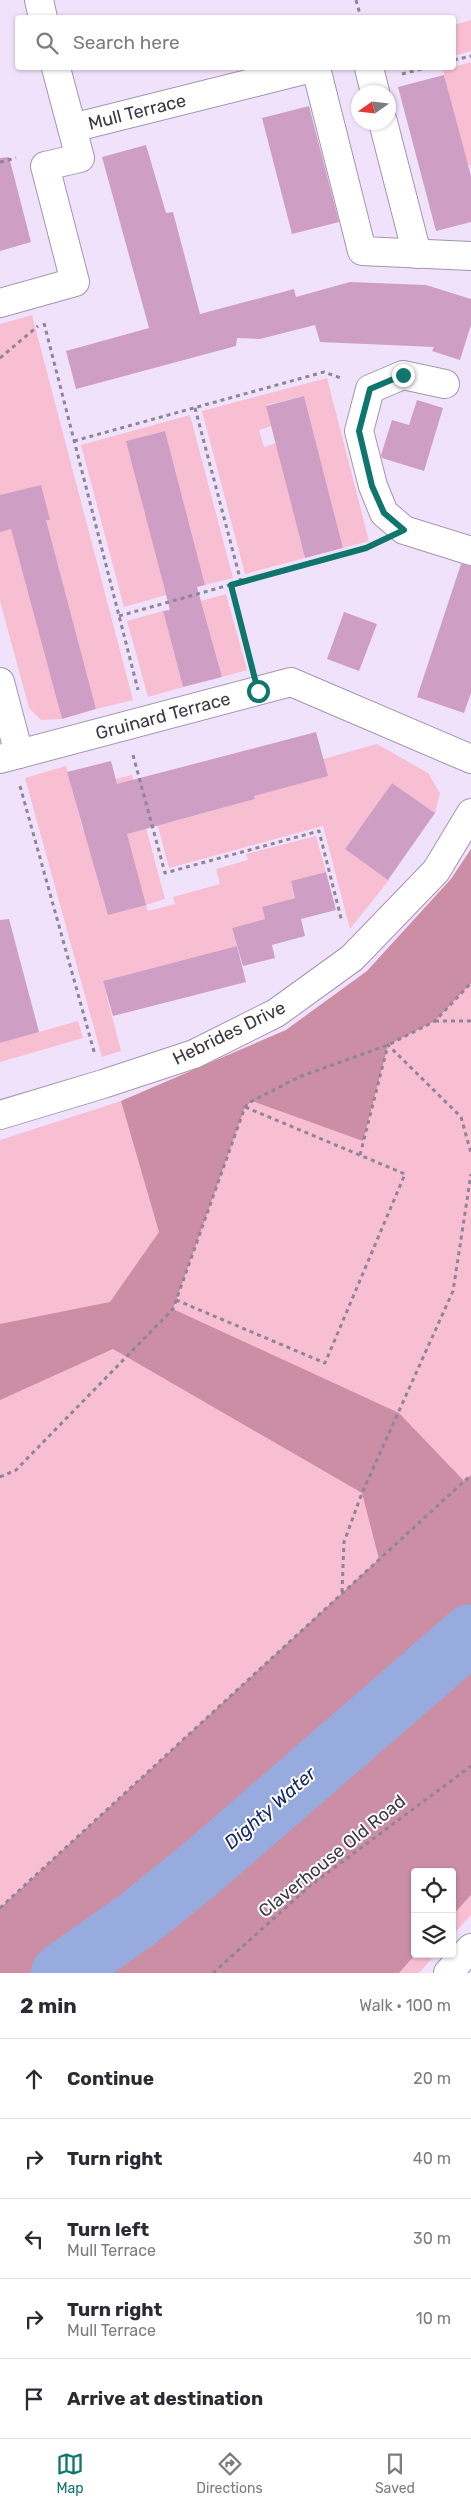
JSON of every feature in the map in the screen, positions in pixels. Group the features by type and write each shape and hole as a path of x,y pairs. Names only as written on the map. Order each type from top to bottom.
{"street":[{"path":"39,0 43,15"},
{"path":"57,70 72,128"},
{"name":"Mull Terrace","path":"0,303 75,282 45,166 80,158 72,128 304,70"},
{"path":"317,70 362,251 471,256"},
{"path":"370,70 373,85"},
{"path":"385,130 416,254"},
{"path":"445,384 403,375 370,389 359,431 372,486 384,513 404,530 471,551"},
{"path":"0,682 10,756"},
{"name":"Gruinard Terrace","path":"10,756 290,682 471,759"},
{"name":"Hebrides Drive","path":"0,1115 194,1054 276,1013 352,958 436,871 471,813"},
{"path":"448,1973 471,1948"}],"path":[{"path":"356,0 360,15"},
{"path":"456,60 471,56"},
{"path":"0,358 44,321 119,616 135,723 165,874 319,831 352,958"},
{"path":"74,442 324,372 370,389"},
{"path":"195,408 241,582"},
{"path":"119,616 366,548 404,530"},
{"path":"231,585 258,691"},
{"path":"10,756 103,1084"},
{"path":"0,1477 16,1470 173,1309 245,1107 252,1101 299,1077 388,1045 435,1021 471,983"},
{"path":"435,1021 471,1021"},
{"path":"388,1045 461,1117 471,1154"},
{"path":"360,1155 388,1045"},
{"path":"176,1300 325,1363 405,1174 245,1107"},
{"path":"342,1592 344,1542 356,1510 453,1291 471,1174"},
{"path":"0,1908 471,1475"},
{"name":"Claverhouse Old Road","path":"213,1973 311,1885 471,1766"}],"shaded area":[{"path":"471,20 471,51 456,55 456,24"},
{"path":"471,62 471,170 470,165 466,165 443,70 456,70 456,66"},
{"path":"32,315 133,700 96,709 47,525 25,580 62,719 41,720 29,708 0,601 0,324"},
{"path":"327,378 369,541 343,548 304,396 266,405 271,426 259,430 264,447 276,443 305,558 245,574 202,411"},
{"path":"190,415 233,578 205,585 165,431 127,441 166,595 124,607 81,445"},
{"path":"226,594 247,670 222,677 201,601"},
{"path":"163,611 183,687 148,697 127,621"},
{"path":"377,744 428,773 440,793 435,813 392,783 345,849 389,880 350,929 323,826 169,868 145,777 168,823 255,799 242,751 257,748 323,759"},
{"path":"66,766 83,830 126,818 116,779 132,775 165,899 146,905 148,911 175,904 173,897 220,884 216,869 248,860 246,854 316,836 326,872 291,881 295,898 262,907 265,919 232,928 237,946 103,981 121,1051 102,1057 25,778"},
{"path":"471,849 471,1475 0,1908 0,1140 121,1101 286,1030 367,971 451,879"},
{"path":"471,849 471,983 435,1021 388,1045 363,1141 252,1101 245,1107 173,1309 399,1413 464,1481 471,1475 471,1895 456,1912 456,1868 411,1868 412,1958 399,1973 0,1973 0,1908 379,1559 362,1493 113,1349 0,1400 0,1324 110,1302 159,1232 121,1101 286,1030 367,971 451,879"},
{"path":"78,1021 83,1038 0,1062 0,1043"},
{"path":"471,1895 471,1915 456,1932 456,1912"},
{"path":"412,1958 432,1958 419,1973 399,1973"}],"building":[{"path":"444,75 471,176 471,222 436,231 398,87"},
{"path":"309,106 339,222 292,234 262,118"},
{"path":"146,145 166,213 173,212 200,314 294,289 296,297 350,282 426,285 471,299 471,325 460,360 432,351 434,347 320,342 315,325 260,339 237,338 236,346 76,389 66,351 149,328 102,157"},
{"path":"9,157 31,242 0,251 0,158"},
{"path":"304,396 343,548 305,558 266,406"},
{"path":"417,400 443,408 424,471 382,458 381,455 392,420 409,425"},
{"path":"165,431 205,585 197,587 222,677 183,687 163,611 170,610 126,441"},
{"path":"41,485 50,520 46,520 96,709 62,719 11,529 0,532 0,495"},
{"path":"461,564 471,566 471,693 464,713 417,697"},
{"path":"344,612 377,624 359,671 327,659"},
{"path":"316,732 328,776 254,796 255,799 127,834 146,905 108,915 67,772 111,761 117,784"},
{"path":"392,783 435,813 388,880 345,849"},
{"path":"326,872 336,910 301,919 305,936 272,945 275,958 243,966 232,928 265,919 262,907 295,898 291,881"},
{"path":"9,919 39,1032 0,1043 0,920"},
{"path":"237,946 246,982 113,1016 103,981"}],"waterway":[{"name":"Dighty Water","path":"61,1973 138,1919 199,1870 471,1634"}],"route":[{"path":"258,691 231,585 366,548 404,530 384,513 372,486 359,431 370,389 403,375"}]}
